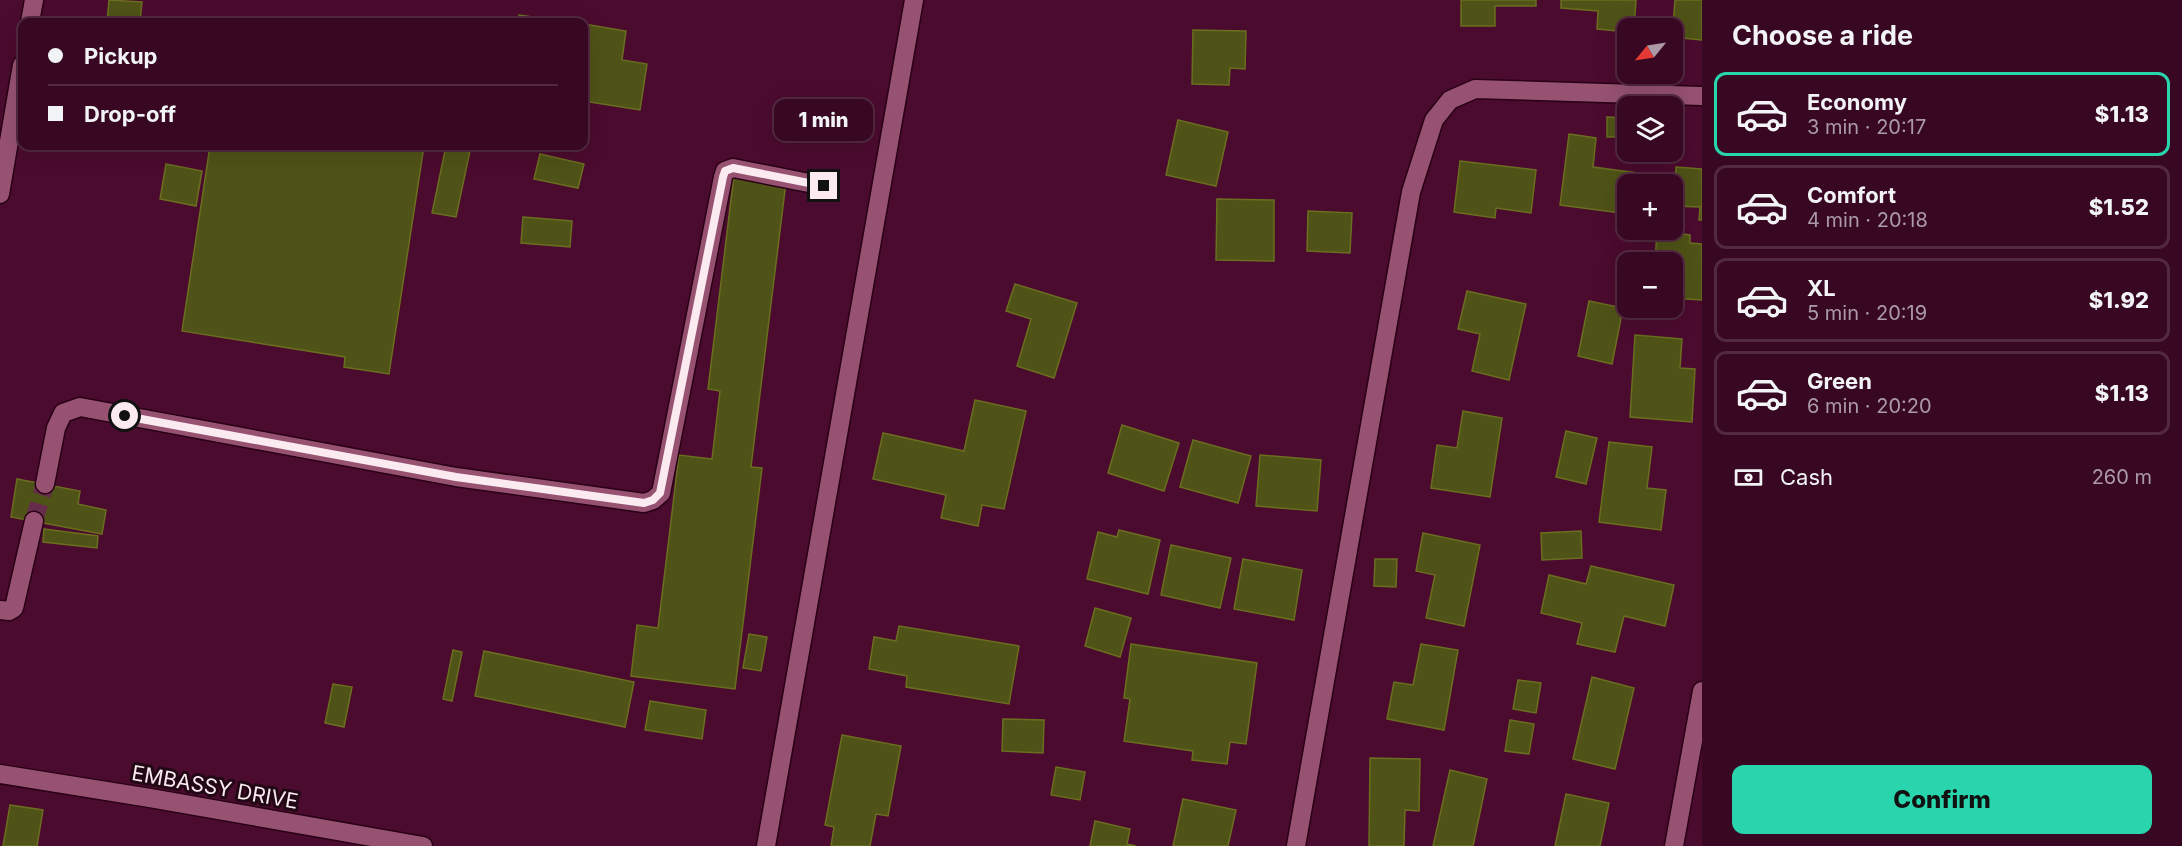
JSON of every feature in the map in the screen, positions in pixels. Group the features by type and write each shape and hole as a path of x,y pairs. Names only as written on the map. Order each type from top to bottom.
{"street":[{"path":"31,18 34,0"},
{"path":"766,846 914,0"},
{"path":"0,194 18,88"},
{"path":"1296,846 1411,192 1434,120 1450,100 1475,88 1702,96"},
{"path":"45,484 56,428 63,413 80,407 456,477 644,503 653,500 660,493 725,171 733,168 824,186"},
{"path":"0,610 9,611 14,608 34,522"},
{"path":"1674,846 1702,691"},
{"name":"EMBASSY DRIVE","path":"0,774 423,846"}],"building":[{"path":"109,0 142,2 140,18 107,18"},
{"path":"1461,0 1536,0 1536,6 1495,6 1495,26 1461,26"},
{"path":"1561,0 1636,0 1635,18 1617,18 1617,31 1597,29 1598,11 1561,8"},
{"path":"1675,0 1702,0 1702,40 1683,38 1683,18 1674,18"},
{"path":"519,15 539,18 519,18"},
{"path":"588,25 626,31 622,60 647,64 640,110 588,102"},
{"path":"1193,30 1246,31 1245,69 1230,68 1229,85 1192,84"},
{"path":"1607,117 1617,118 1617,137 1607,137"},
{"path":"1178,120 1228,132 1216,186 1166,175"},
{"path":"1569,134 1596,138 1593,167 1645,174 1617,174 1617,213 1560,205"},
{"path":"209,150 423,150 389,374 344,367 345,357 182,331"},
{"path":"445,150 470,150 456,217 432,213"},
{"path":"540,154 584,164 578,188 534,179"},
{"path":"1460,161 1536,170 1531,213 1496,208 1495,218 1454,212"},
{"path":"166,164 202,171 196,206 160,199"},
{"path":"1676,167 1702,169 1702,220 1699,220 1700,207 1683,206 1683,174 1676,174"},
{"path":"734,175 786,182 751,467 762,468 735,689 631,676 637,625 658,628 679,455 712,459 720,391 708,389"},
{"path":"1217,199 1274,200 1274,261 1216,260"},
{"path":"1308,211 1352,213 1350,253 1307,251"},
{"path":"523,217 572,221 570,247 521,243"},
{"path":"1683,234 1690,235 1690,243 1702,244 1702,300 1683,299 1683,252 1656,252 1656,240 1683,240"},
{"path":"1015,284 1077,303 1054,378 1017,366 1031,319 1006,311"},
{"path":"1467,291 1526,304 1509,380 1472,371 1480,334 1458,329"},
{"path":"1589,301 1617,307 1617,318 1621,318 1612,364 1578,356"},
{"path":"1635,335 1682,339 1680,368 1695,369 1692,422 1630,417"},
{"path":"975,400 1026,411 1004,509 982,505 978,526 941,518 946,495 873,479 883,433 964,451"},
{"path":"1463,411 1502,418 1490,497 1431,488 1437,445 1457,448"},
{"path":"1122,425 1179,443 1164,491 1108,473"},
{"path":"1566,431 1597,438 1586,484 1556,477"},
{"path":"1193,440 1251,456 1238,503 1180,487"},
{"path":"1609,442 1652,447 1647,488 1666,490 1661,530 1599,522"},
{"path":"1260,455 1321,460 1317,511 1256,506"},
{"path":"17,479 80,491 78,504 106,510 102,534 11,517"},
{"path":"44,529 98,536 97,548 43,542"},
{"path":"1119,530 1160,540 1148,594 1087,579 1098,532 1117,537"},
{"path":"1581,531 1582,558 1542,560 1541,533"},
{"path":"1423,533 1480,545 1464,626 1426,618 1435,575 1416,571"},
{"path":"1171,545 1231,558 1220,608 1161,595"},
{"path":"1243,559 1302,570 1294,620 1234,609"},
{"path":"1375,559 1397,559 1396,587 1374,586"},
{"path":"1591,566 1674,585 1665,626 1624,616 1615,652 1577,644 1582,623 1541,613 1549,575 1586,584"},
{"path":"1095,608 1131,618 1120,657 1085,646"},
{"path":"899,626 1019,646 1009,704 906,687 907,676 869,669 874,637 896,641"},
{"path":"749,634 767,637 761,671 743,668"},
{"path":"1131,644 1257,663 1246,744 1230,742 1227,764 1192,760 1193,751 1124,741 1130,699 1124,698"},
{"path":"1421,644 1458,650 1444,730 1387,719 1394,682 1413,685"},
{"path":"453,650 462,652 452,701 443,699"},
{"path":"484,651 634,682 625,727 475,696"},
{"path":"1592,677 1634,688 1615,769 1573,759"},
{"path":"1518,680 1541,683 1536,713 1513,709"},
{"path":"333,684 352,687 344,727 325,723"},
{"path":"650,701 706,710 702,739 645,730"},
{"path":"1003,719 1044,720 1043,753 1002,751"},
{"path":"1510,720 1534,724 1529,754 1505,751"},
{"path":"842,735 901,746 888,816 876,814 870,846 831,846 834,827 825,825"},
{"path":"1370,758 1420,759 1419,811 1405,810 1404,846 1369,846"},
{"path":"1056,767 1085,772 1080,800 1051,795"},
{"path":"1450,770 1487,779 1473,846 1433,846"},
{"path":"1566,794 1609,803 1600,846 1555,846"},
{"path":"1183,799 1236,810 1228,846 1173,846"},
{"path":"10,805 43,810 37,846 3,846"},
{"path":"1095,821 1130,829 1127,844 1136,846 1090,846"}],"tunnel":[{"path":"34,521 45,484"}],"route":[{"path":"125,416 456,477 644,503 653,500 660,493 725,171 733,168 824,186"}]}
